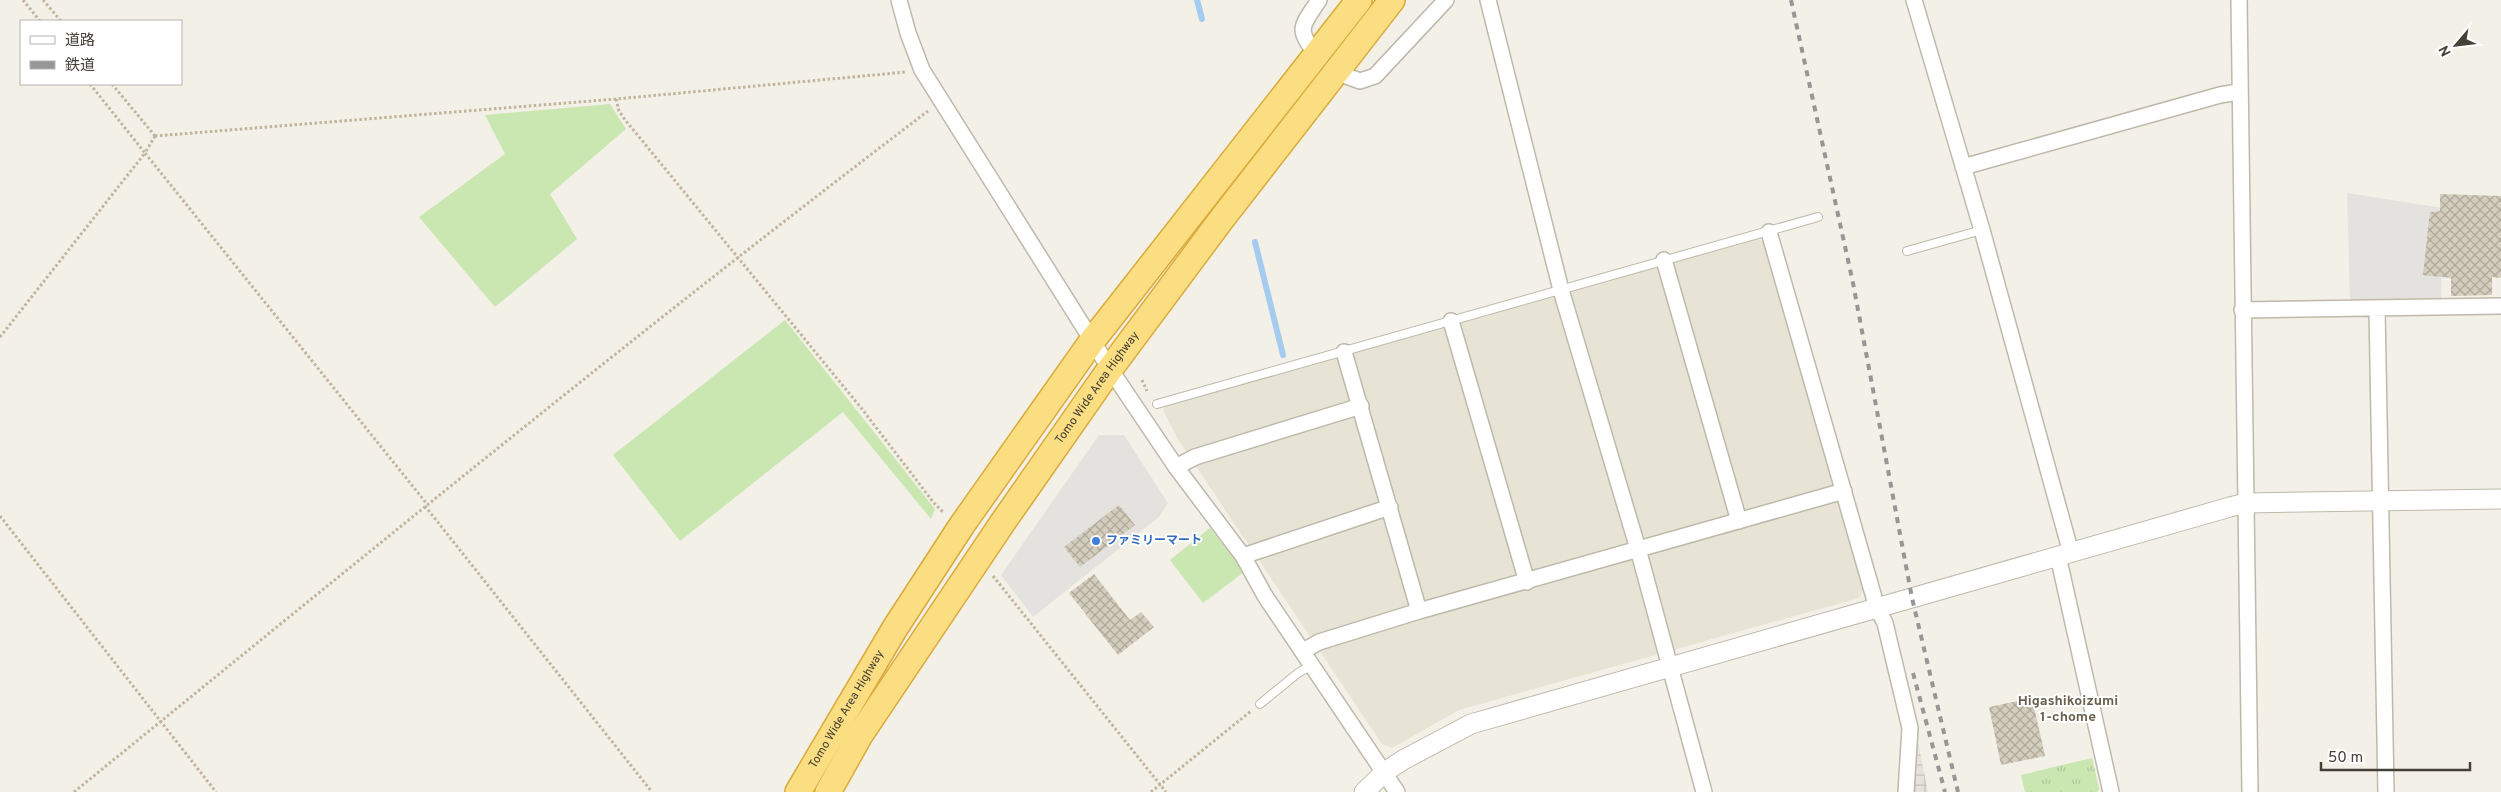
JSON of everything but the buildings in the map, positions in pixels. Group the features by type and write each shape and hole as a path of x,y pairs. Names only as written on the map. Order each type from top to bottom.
{"highway":[{"name":"Tomo Wide Area Highway","path":"798,792 895,628 936,565 1092,341 1359,0"},
{"name":"Tomo Wide Area Highway","path":"828,792 860,735 1003,522 1110,369 1221,220 1338,73 1392,0"}],"street":[{"path":"899,0 922,70 941,101 1110,369 1176,467 1243,556 1265,596 1397,792"},
{"path":"1317,54 1306,42 1302,29 1305,20 1319,0"},
{"path":"1338,73 1360,81 1375,76 1446,0"},
{"path":"1488,0 1561,290 1638,548 1704,792"},
{"path":"1914,0 1982,230 2064,554 2111,792"},
{"path":"2239,0 2238,92 2250,792"},
{"path":"1963,167 2220,94 2238,92"},
{"path":"1769,232 1877,608 1885,624 1910,728 1906,792"},
{"path":"1664,260 1738,521"},
{"path":"2242,310 2501,306"},
{"path":"2377,309 2386,792"},
{"path":"1452,321 1527,582"},
{"path":"1344,352 1419,610"},
{"path":"1176,467 1195,457 1361,406"},
{"path":"1303,651 1318,642 1419,610 1527,582 1638,548 1844,491"},
{"path":"1364,792 1385,772 1471,724 2246,503 2501,499"},
{"path":"1243,556 1390,507"}],"lane":[{"path":"1156,404 1769,232 1818,216"},
{"path":"1907,251 1982,230"},
{"path":"1260,704 1298,673 1312,665"}],"path":[{"path":"23,0 39,20"},
{"path":"44,0 60,20"},
{"path":"155,136 616,99 922,70"},
{"path":"91,85 652,792"},
{"path":"113,85 155,136"},
{"path":"616,99 619,111 626,121 738,257 942,512"},
{"path":"74,792 426,505 738,257 941,101"},
{"path":"0,337 145,153 155,136"},
{"path":"0,516 216,792"},
{"path":"997,581 1166,792"},
{"path":"1151,792 1260,704"}],"shaded area":[{"path":"2347,193 2443,208 2441,301 2400,303 2399,299 2350,301"},
{"path":"1757,239 1768,244 1865,587 1859,598 1459,710 1392,748 1382,744 1179,441 1163,410 1167,402"},
{"path":"1099,435 1124,435 1168,503 1159,517 1033,617 1001,575"},
{"path":"1915,727 1928,792 1911,792"}],"green space":[{"path":"610,104 626,129 550,194 577,239 495,307 419,217 505,154 485,115"},
{"path":"785,320 935,509 931,519 843,412 680,541 613,455"},
{"path":"1210,528 1244,572 1203,603 1170,560"},
{"path":"2092,758 2099,789 2097,792 2025,792 2021,775"}],"waterway":[{"path":"1197,0 1202,19"},
{"path":"1255,242 1283,355"}],"railway":[{"path":"1791,0 1853,283 1912,598 1958,792"},
{"path":"1913,673 1945,792"}],"place":[{"name":"ファミリーマート","path":"1096,541"}],"district":[{"name":"Higashikoizumi 1-chome","path":"2068,710"}]}
